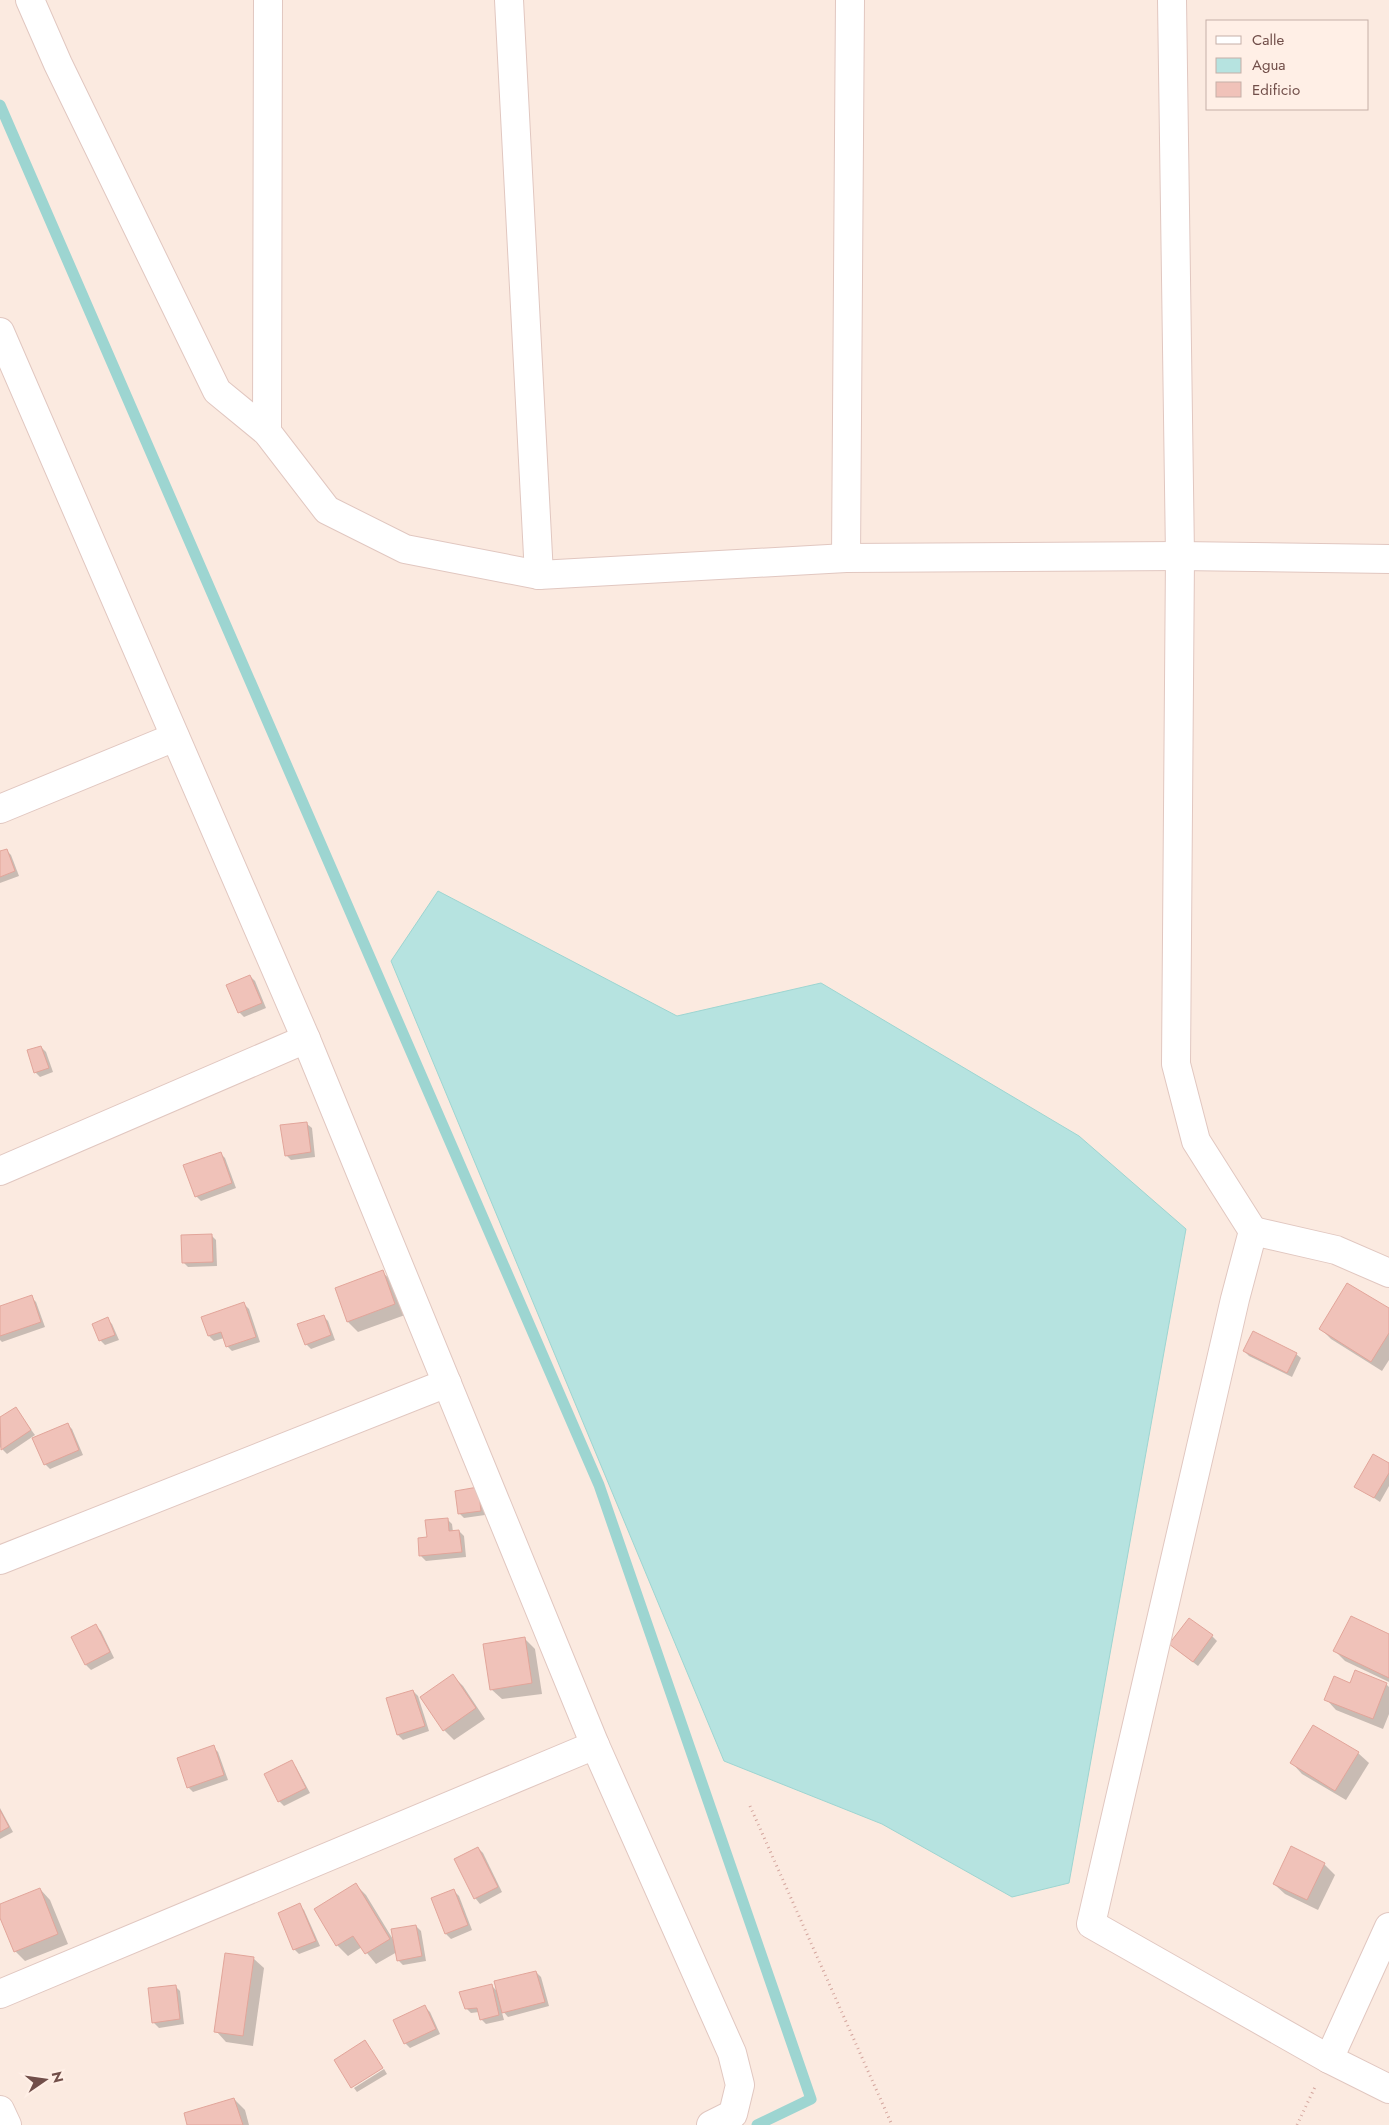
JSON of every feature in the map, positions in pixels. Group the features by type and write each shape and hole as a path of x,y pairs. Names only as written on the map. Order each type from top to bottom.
{"street":[{"path":"30,0 58,64 217,391 267,432 327,510 406,549 539,575 846,558 1180,556 1389,559"},
{"path":"267,432 268,0"},
{"path":"509,0 539,575"},
{"path":"846,558 850,0"},
{"path":"1172,0 1180,556 1176,1064 1196,1141 1253,1231 1336,1250 1389,1273"},
{"path":"0,332 306,1039 595,1746 732,2053 740,2085 733,2114 712,2125"},
{"path":"0,809 175,737"},
{"path":"0,1171 306,1039"},
{"path":"1253,1231 1230,1318 1091,1924 1329,2059 1389,2089"},
{"path":"0,1560 447,1383"},
{"path":"0,1994 595,1746"},
{"path":"1329,2059 1389,1927"},
{"path":"0,2110 7,2125"}],"path":[{"path":"750,1806 892,2125"},
{"path":"1297,2125 1329,2059"}],"water":[{"path":"438,891 677,1016 821,983 1079,1136 1186,1229 1069,1883 1012,1897 882,1824 724,1761 391,961"}],"building":[{"path":"7,849 15,871 0,877 0,851"},
{"path":"250,975 262,1003 238,1013 226,985"},
{"path":"41,1046 49,1068 34,1073 27,1050"},
{"path":"307,1122 311,1152 285,1156 280,1125"},
{"path":"221,1152 232,1183 195,1197 183,1165"},
{"path":"212,1234 213,1262 182,1263 181,1235"},
{"path":"383,1270 395,1304 347,1322 335,1288"},
{"path":"1347,1283 1389,1308 1389,1333 1371,1362 1319,1329"},
{"path":"32,1295 41,1322 0,1336 0,1306"},
{"path":"244,1302 256,1337 226,1347 221,1332 208,1336 201,1317"},
{"path":"324,1315 331,1335 305,1345 297,1324"},
{"path":"108,1317 115,1335 99,1341 92,1324"},
{"path":"1253,1331 1297,1353 1287,1373 1243,1351"},
{"path":"16,1407 31,1430 1,1450 0,1417"},
{"path":"68,1423 79,1450 44,1465 32,1438"},
{"path":"1373,1454 1389,1463 1389,1473 1374,1498 1354,1487"},
{"path":"478,1487 481,1511 458,1514 455,1491"},
{"path":"448,1518 449,1531 459,1530 462,1552 419,1556 418,1538 427,1537 425,1520"},
{"path":"1351,1616 1389,1634 1389,1678 1333,1651"},
{"path":"1189,1618 1213,1635 1193,1662 1169,1644"},
{"path":"96,1624 110,1652 85,1665 71,1637"},
{"path":"525,1637 532,1683 490,1690 483,1644"},
{"path":"1355,1670 1387,1683 1373,1719 1324,1700 1334,1676 1350,1683"},
{"path":"453,1674 476,1708 443,1731 420,1697"},
{"path":"413,1690 425,1726 397,1735 386,1698"},
{"path":"1313,1725 1359,1752 1335,1791 1290,1763"},
{"path":"214,1745 224,1775 187,1788 177,1758"},
{"path":"292,1760 306,1788 278,1802 264,1774"},
{"path":"0,1810 9,1827 0,1832"},
{"path":"1291,1846 1325,1863 1307,1900 1273,1884"},
{"path":"478,1847 498,1887 474,1899 454,1859"},
{"path":"356,1883 390,1939 365,1954 353,1936 336,1946 314,1909"},
{"path":"40,1888 58,1934 14,1952 0,1918 0,1904"},
{"path":"454,1889 468,1925 445,1934 431,1898"},
{"path":"300,1903 316,1941 293,1950 278,1913"},
{"path":"416,1925 422,1956 397,1961 391,1929"},
{"path":"225,1953 254,1957 243,2036 214,2032"},
{"path":"536,1971 545,2002 502,2013 494,1981"},
{"path":"492,1984 499,2015 480,2020 477,2008 465,2009 459,1992"},
{"path":"176,1985 180,2019 152,2023 148,1988"},
{"path":"425,2005 436,2029 404,2044 393,2020"},
{"path":"365,2040 383,2068 351,2088 334,2060"},
{"path":"234,2098 243,2125 187,2125 184,2113"}],"waterway":[{"path":"0,105 599,1485 811,2099 757,2125"}]}
